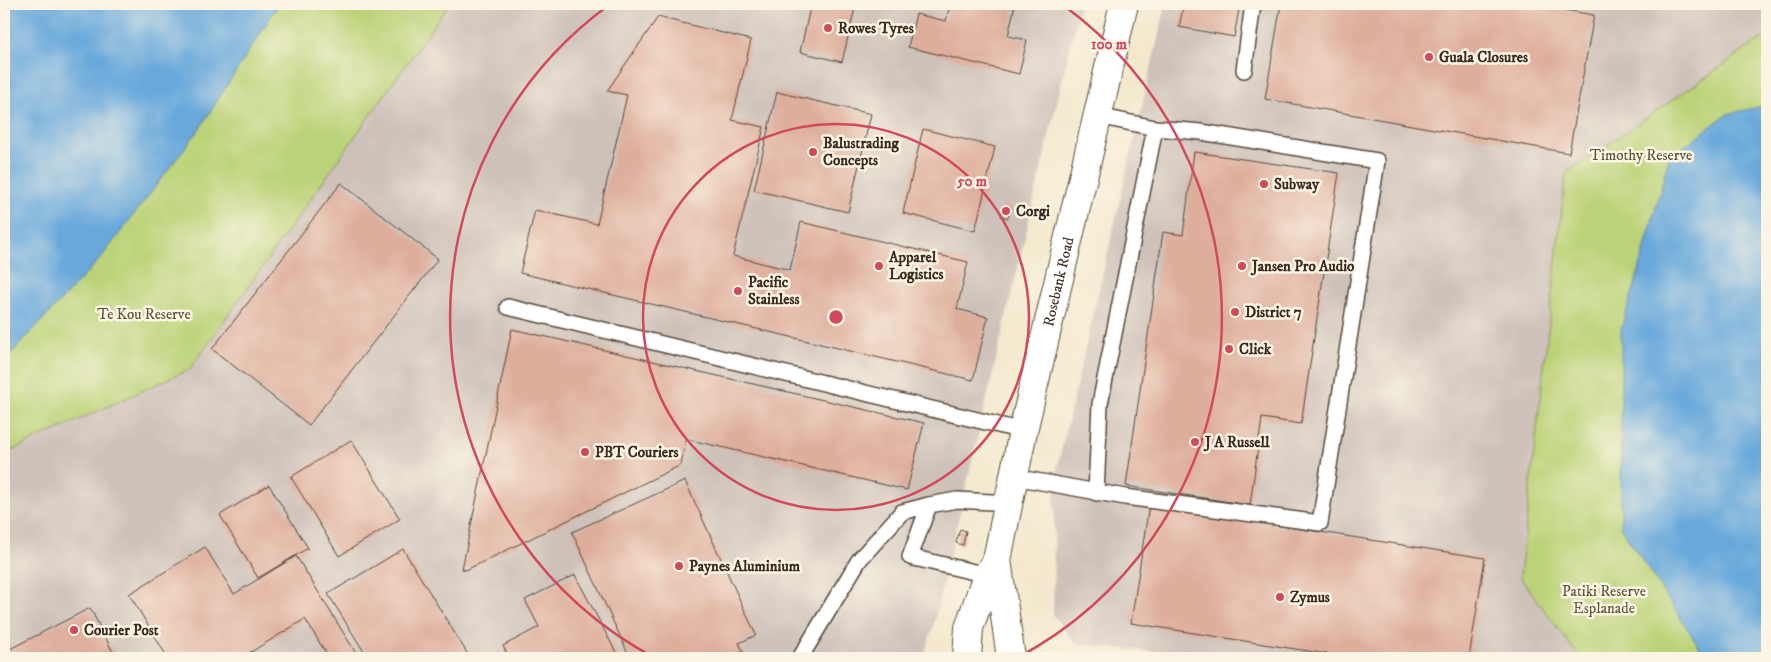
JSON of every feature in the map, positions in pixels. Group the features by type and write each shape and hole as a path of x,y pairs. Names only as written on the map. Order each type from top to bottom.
{"main road":[{"name":"Rosebank Road","path":"966,658 969,628 992,568 1012,490 1023,431 1124,4"},
{"name":"Rosebank Road","path":"992,568 1011,658"}],"lane":[{"path":"1244,70 1253,4"},
{"path":"800,658 859,560 902,512 929,505 1012,490 1096,493 1320,523 1377,161 1201,132 1155,128 1098,116"},
{"path":"1096,493 1100,404 1155,128"},
{"path":"508,307 1023,431"},
{"path":"929,505 910,556 992,568"}],"shaded area":[{"path":"449,4 1080,4 933,627 923,658 4,658 4,454 190,369"},
{"path":"1166,4 1767,4 1767,35 1566,173 1520,577 1580,658 1191,658 1158,652 1076,644 1053,615 1055,477"}],"green space":[{"name":"Te Kou Reserve","path":"4,4 449,4 190,369 4,454"},
{"path":"1767,35 1767,658 1580,658 1520,577 1566,173"}],"water":[{"path":"4,4 279,4 200,128 100,259 4,361"},
{"path":"1767,105 1767,658 1709,658 1704,654 1621,528 1621,328 1635,285 1669,158 1727,114"}],"building":[{"name":"Rowes Tyres","path":"811,4 856,4 842,62 800,52"},
{"path":"950,4 1015,4 1008,36 1027,40 1019,74 908,47 916,14 946,21"},
{"path":"1184,4 1240,4 1234,37 1179,27"},
{"name":"Guala Closures","path":"1281,4 1528,4 1594,15 1569,153 1265,99"},
{"path":"658,17 751,40 732,120 764,127 733,256 790,270 801,222 968,262 957,309 988,317 973,380 520,273 535,210 597,224 627,95 607,91"},
{"name":"Balustrading Concepts","path":"777,92 871,114 848,212 754,190"},
{"path":"923,129 995,147 975,231 903,213"},
{"path":"1194,152 1339,173 1301,424 1262,418 1250,505 1126,486 1163,232 1183,235"},
{"path":"341,183 438,259 309,425 212,349"},
{"name":"Corgi","path":"1004,205 1011,207 1008,218 1001,216"},
{"name":"PBT Couriers","path":"512,329 924,423 907,490 686,439 681,465 466,570 462,569"},
{"path":"351,440 400,519 339,556 291,477"},
{"path":"685,481 756,635 739,643 746,658 630,658 572,532"},
{"path":"269,485 308,548 258,578 220,515"},
{"path":"1149,505 1485,558 1469,658 1352,658 1131,623"},
{"path":"960,529 966,531 963,545 956,543"},
{"path":"205,547 234,594 296,556 359,658 329,658 305,619 241,658 168,658 129,594"},
{"path":"403,549 470,658 368,658 328,594"},
{"path":"575,575 619,658 509,658 503,646 539,627 525,600"},
{"name":"Courier Post","path":"90,608 116,658 4,658 4,652"}],"place":[{"name":"Rowes Tyres","path":"828,28"},
{"name":"Guala Closures","path":"1429,57"},
{"name":"Balustrading Concepts","path":"813,152"},
{"name":"Subway","path":"1264,184"},
{"name":"Corgi","path":"1006,211"},
{"name":"Apparel Logistics","path":"879,266"},
{"name":"Jansen Pro Audio","path":"1242,266"},
{"name":"Pacific Stainless","path":"738,291"},
{"name":"District 7","path":"1235,312"},
{"name":"Click","path":"1229,349"},
{"name":"J A Russell","path":"1195,442"},
{"name":"PBT Couriers","path":"585,452"},
{"name":"Paynes Aluminium","path":"679,566"},
{"name":"Zymus","path":"1280,597"},
{"name":"Courier Post","path":"74,630"}],"park label":[{"name":"Timothy Reserve","path":"1641,155"},
{"name":"Patiki Reserve Esplanade","path":"1604,600"}]}
